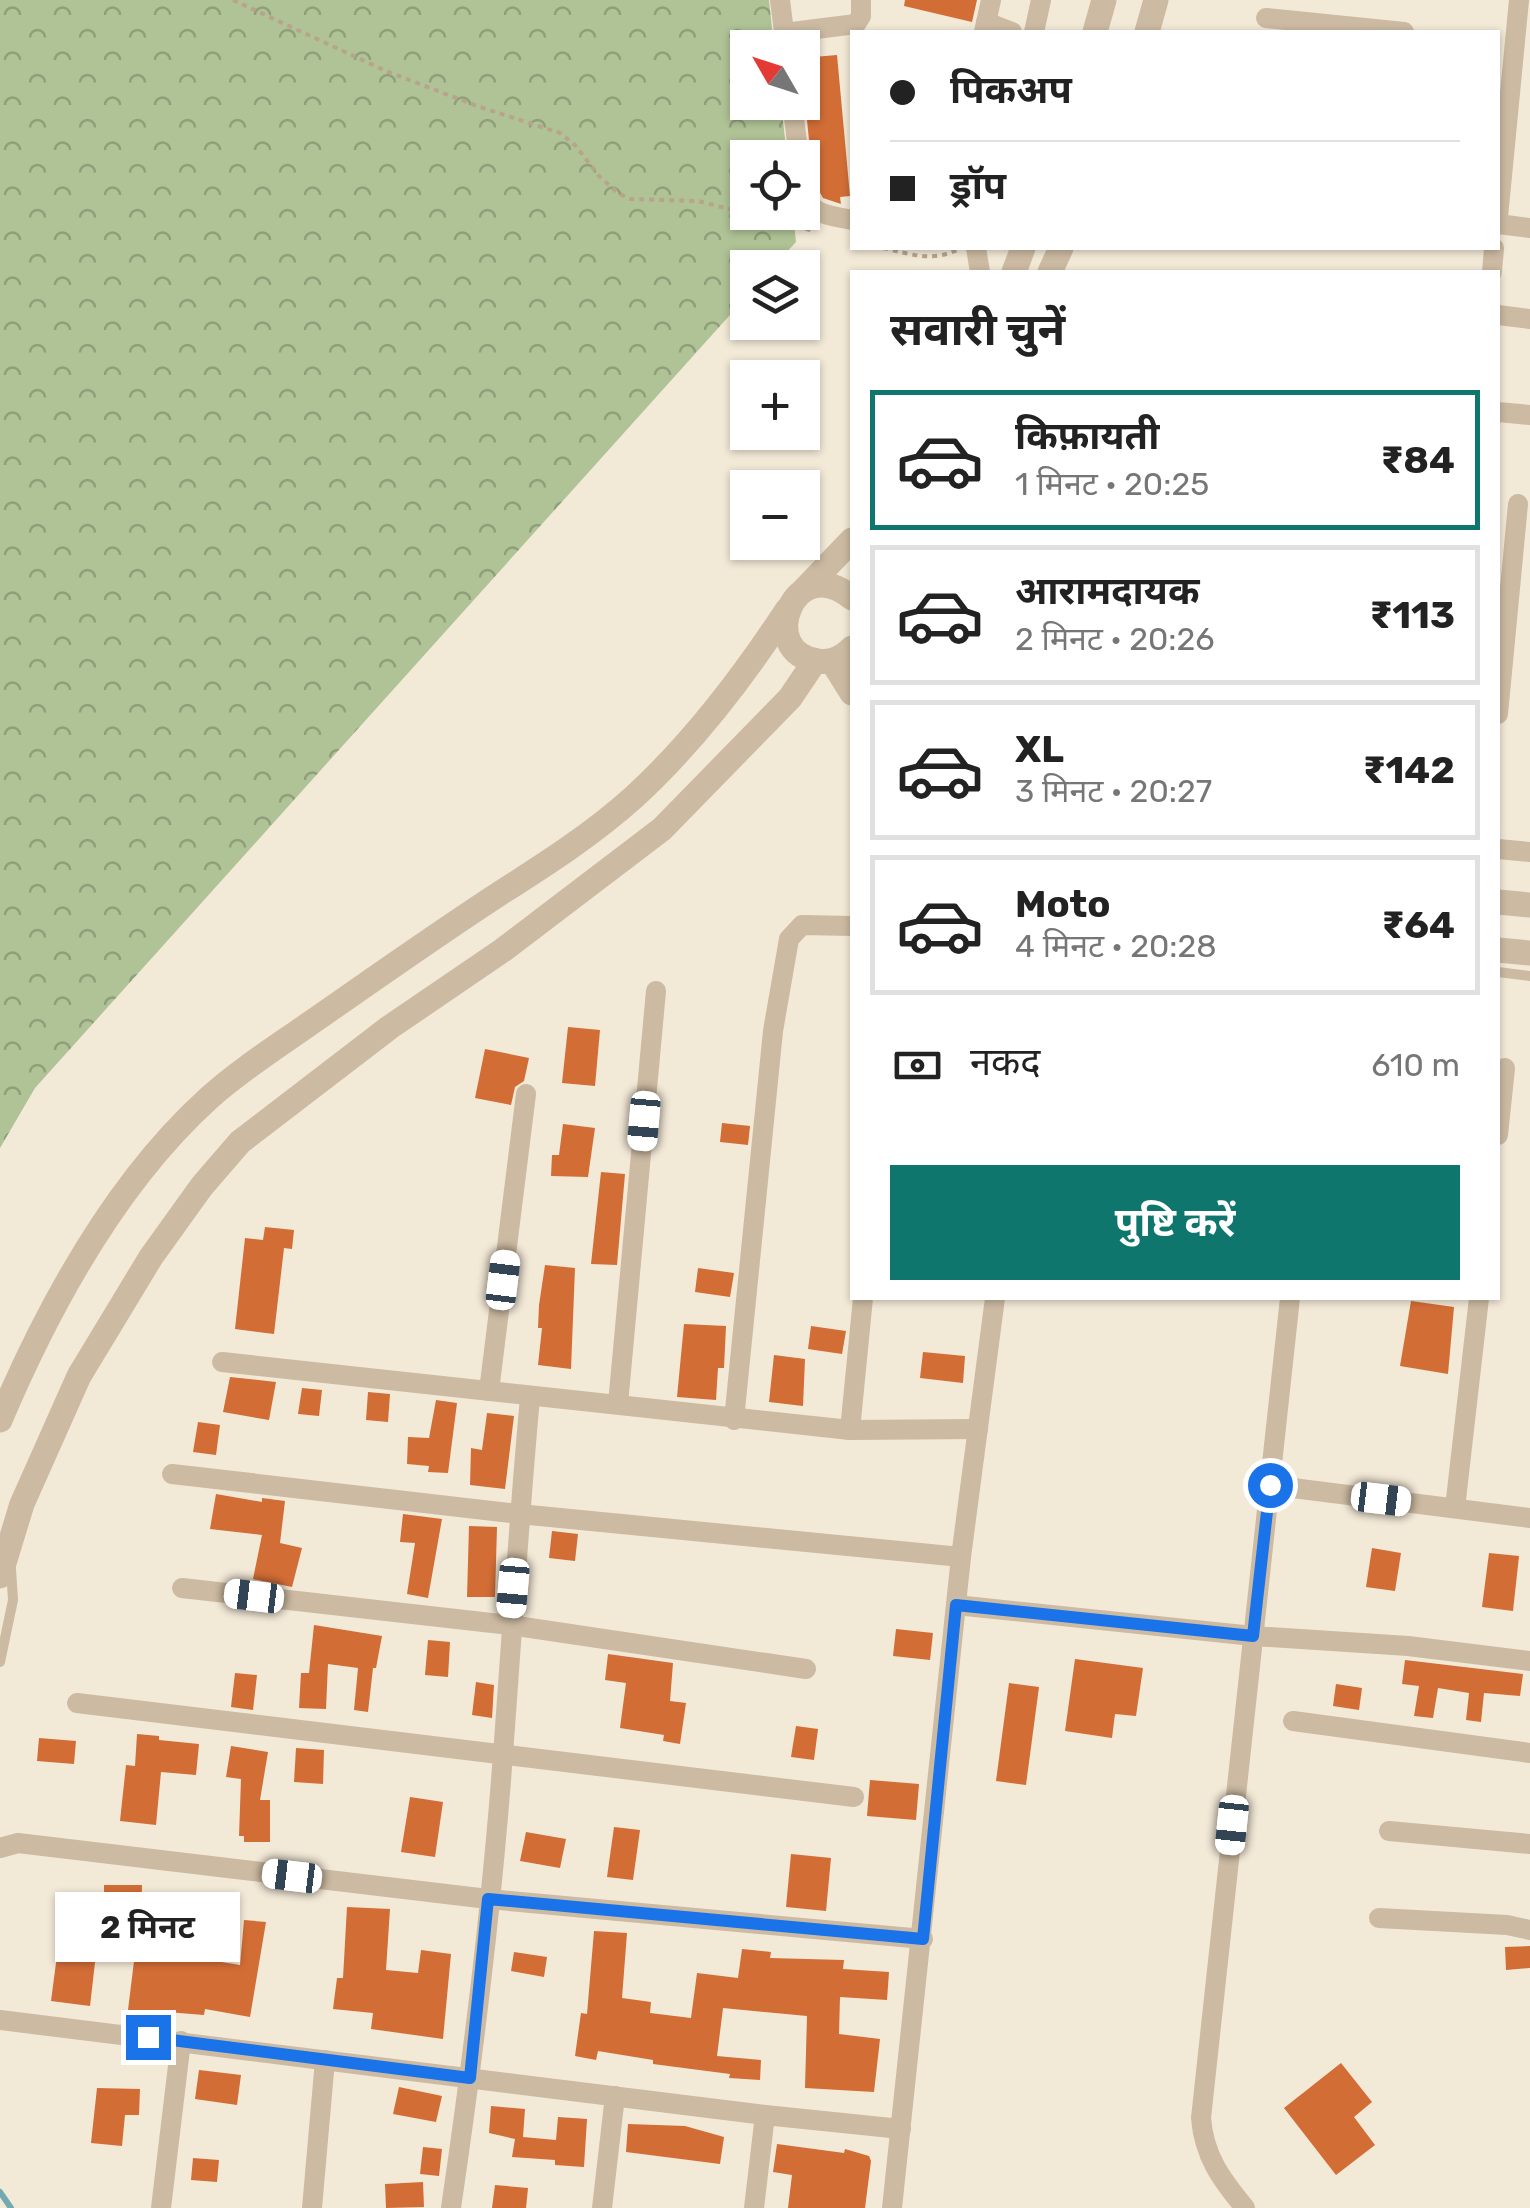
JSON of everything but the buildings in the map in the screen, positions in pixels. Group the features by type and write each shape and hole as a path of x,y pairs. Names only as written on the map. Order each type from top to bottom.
{"street":[{"path":"780,0 784,30"},
{"path":"820,32 856,24 862,0"},
{"path":"985,27 991,0"},
{"path":"1034,30 1041,0"},
{"path":"1096,30 1104,0"},
{"path":"1148,30 1156,0"},
{"path":"1500,176 1507,43 1519,0"},
{"path":"1266,18 1384,30"},
{"path":"820,212 850,220"},
{"path":"1500,220 1530,228"},
{"path":"1500,315 1530,319"},
{"path":"1500,412 1530,415"},
{"path":"1500,679 1515,504"},
{"path":"0,1420 31,1347 103,1226 161,1146 210,1097 275,1048 575,844 634,797 716,707 750,666 787,610 850,542"},
{"path":"805,589 821,584 840,588 850,596"},
{"path":"787,610 784,626 788,640 799,654 833,657"},
{"path":"833,657 850,688"},
{"path":"0,1576 22,1504 79,1376 151,1257 202,1186 240,1142 390,1026 503,950 662,829 726,760 833,657"},
{"path":"1500,848 1530,852"},
{"path":"1500,902 1530,905"},
{"path":"734,1420 773,1031 789,939 802,925 850,926"},
{"path":"1500,950 1530,953"},
{"path":"618,1404 656,991"},
{"path":"1500,1116 1505,1068"},
{"path":"489,1392 526,1094"},
{"path":"850,1430 863,1300"},
{"path":"892,2208 961,1557 995,1300"},
{"path":"1244,2208 1224,2184 1203,2144 1200,2118 1290,1300"},
{"path":"1455,1508 1479,1300"},
{"path":"222,1362 734,1420 850,1430 978,1429"},
{"path":"451,2208 470,2078 503,1756 530,1398"},
{"path":"172,1474 519,1514 961,1557"},
{"path":"1270,1485 1530,1518"},
{"path":"182,1588 510,1625 806,1669"},
{"path":"956,1605 1253,1636 1408,1646 1530,1661"},
{"path":"77,1703 854,1797"},
{"path":"1293,1721 1530,1753"},
{"path":"1390,1831 1530,1844"},
{"path":"0,1848 18,1843 488,1899 923,1939"},
{"path":"1379,1918 1507,1925 1530,1930"},
{"path":"0,2020 765,2116 901,2129"},
{"path":"161,2208 182,2041"},
{"path":"312,2208 326,2060"},
{"path":"602,2208 615,2096"},
{"path":"754,2208 765,2116"}],"lane":[{"path":"1500,972 1530,976"},
{"path":"0,1662 13,1600 8,1548"}],"path":[{"path":"233,0 386,71 560,132 575,144 599,176 630,198 698,201 818,232"},
{"path":"894,250 936,258 957,250"}],"green space":[{"path":"0,0 769,0 772,30 730,30 730,120 783,120 785,140 730,140 730,230 795,230 796,242 789,250 730,250 730,315 35,1088 0,1148"}],"waterway":[{"path":"0,2192 11,2208"}],"route":[{"path":"148,2037 470,2078 488,1899 923,1939 956,1605 1253,1636 1270,1485"}]}
